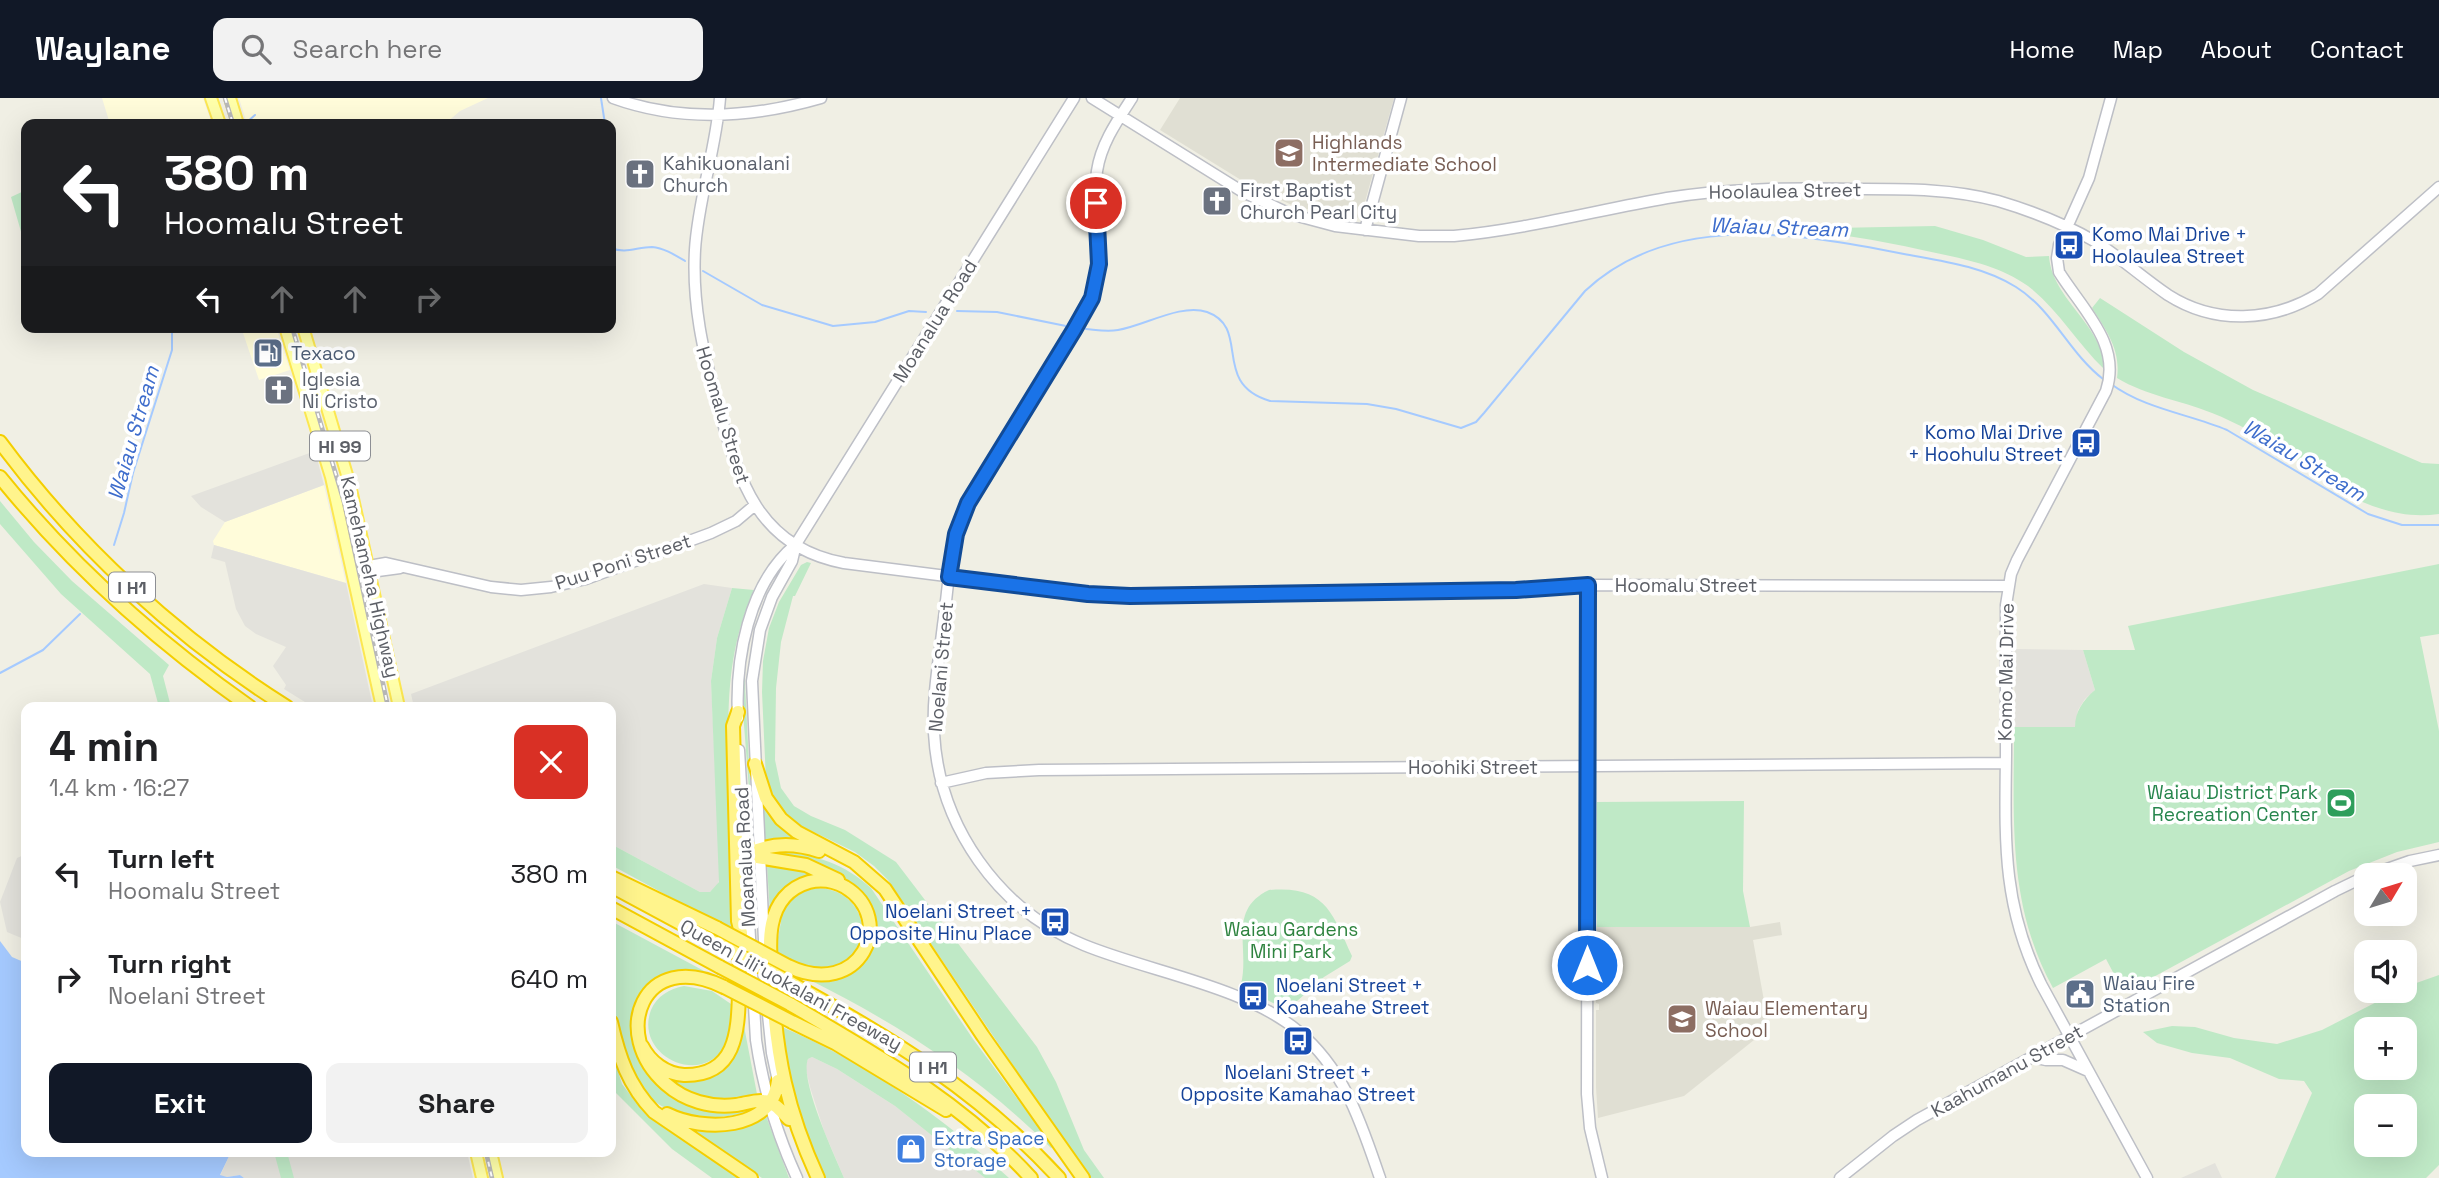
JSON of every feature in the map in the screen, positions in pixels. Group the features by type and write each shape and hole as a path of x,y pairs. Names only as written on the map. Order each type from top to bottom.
{"highway":[{"name":"I H1","path":"0,442 52,506 114,570 205,649 280,702"},
{"name":"I H1","path":"0,477 50,536 122,606 185,660 243,702"},
{"path":"738,712 733,726 738,921 741,933"},
{"path":"755,764 766,798 781,819 797,832 843,855 864,869 885,889 983,1036 1083,1178"},
{"path":"745,855 796,845 832,855 843,855"},
{"path":"616,879 807,975 824,976 844,971 857,960 866,946 869,929 864,908 853,893 819,870 759,853"},
{"path":"818,1178 795,1122 778,1056 773,1004 771,928 781,901 802,884 812,881 835,883 853,893"},
{"name":"Queen Liliʻuokalani Freeway","path":"616,889 868,1026 936,1069 977,1100 1059,1178"},
{"path":"642,1046 657,1065 678,1074 703,1072 715,1067 726,1057 737,1031 741,933 748,910"},
{"name":"Queen Liliʻuokalani Freeway","path":"616,911 790,1004 899,1068 984,1133 1031,1178"},
{"path":"789,1119 778,1107 762,1101 722,1106 690,1100 658,1077 646,1060 638,1027 640,1008 648,994 675,977 690,975 705,978 835,1043 984,1133"},
{"path":"616,1042 630,1082 654,1112 751,1178"},
{"path":"630,1082 661,1112 700,1125 721,1125 764,1110 775,1096 778,1081"}],"main road":[{"path":"211,98 218,119"},
{"path":"230,100 236,119"},
{"name":"Kamehameha Highway","path":"287,333 325,455 381,702"},
{"name":"Kamehameha Highway","path":"305,333 340,447 399,702"},
{"path":"477,1157 482,1178"},
{"path":"494,1157 497,1178"}],"street":[{"path":"613,98 659,111 719,116 769,111 821,98"},
{"name":"Hoomalu Street","path":"720,98 719,116 697,230 695,299 700,339 740,477 755,506 772,526 816,556 836,562 949,577 1088,594 1130,596 1516,590 1588,585 2009,586"},
{"name":"Moanalua Road","path":"813,1178 789,1119 778,1081 767,1005 752,681 755,651 766,610 792,561 796,544 1074,98"},
{"name":"Hoolaulea Street","path":"1092,98 1199,166 1273,207 1325,225 1419,236 1468,234 1696,193 1765,188 1898,189 1954,193 2018,207 2068,227 2109,251 2180,301 2216,314 2252,316 2286,310 2318,294 2439,187"},
{"name":"Noelani Street","path":"1132,98 1107,139 1097,168 1097,280 1088,307 968,503 956,534 933,717 935,751 942,783 957,825 978,861 1004,891 1035,918 1066,937 1095,950 1249,1001 1282,1019 1311,1042 1349,1093 1380,1178"},
{"path":"1365,230 1401,98"},
{"name":"Komo Mai Drive","path":"2111,98 2089,178 2057,252 2059,272 2103,338 2109,356 2110,372 2106,391 2017,560 2009,586 2006,612 2006,852 2014,913 2034,970 2147,1178"},
{"name":"Puu Poni Street","path":"353,573 386,563 491,587 521,590 551,587 586,579 721,529 755,506"},
{"name":"Moanalua Road","path":"796,544 782,555 751,617 738,677 738,712 755,1028 769,1104 797,1178"},
{"path":"1588,585 1587,1094 1590,1128 1602,1178"},
{"name":"Hoohiki Street","path":"942,783 986,773 1039,770 2006,764"},
{"name":"Kaahumanu Street","path":"2404,863 2439,855"},
{"name":"Kaahumanu Street","path":"1840,1178 1909,1126 2354,882"},
{"path":"2032,1057 2065,1061 2088,1071"}],"shaded area":[{"path":"102,98 203,98 210,119 108,119"},
{"path":"239,98 488,98 460,111 451,119 245,119"},
{"name":"Highlands Intermediate School","path":"1180,98 1394,98 1361,216 1355,219 1338,217 1292,205 1254,188 1160,130"},
{"path":"243,333 278,333 290,370 259,380"},
{"path":"315,451 324,485 225,522 201,507 191,496"},
{"path":"324,485 346,583 214,545 213,541 225,522"},
{"path":"214,545 346,583 372,702 305,702 284,689 286,685 273,666 286,647 256,634 245,626 236,609 225,562 211,558"},
{"path":"704,584 732,588 717,638 711,681 720,878 717,886 710,892 700,892 616,847 616,702 413,702 411,694"},
{"path":"2015,649 2083,650 2095,690 2078,710 2075,727 2014,727"},
{"path":"21,856 21,938 7,932 0,902 17,858"},
{"name":"Waiau Elementary School","path":"1780,922 1782,935 1753,940 1769,1028 1684,1096 1598,1118 1597,927 1750,927"},
{"path":"812,1057 837,1069 895,1106 985,1178 844,1178 824,1131 810,1087 805,1066"},
{"path":"229,1157 468,1157 473,1178 244,1178 240,1175 220,1176"},
{"path":"2215,1163 2222,1178 2181,1178"}],"green space":[{"path":"21,192 21,232 11,197"},
{"path":"1935,226 1983,240 2026,257 2049,256 2052,272 2059,286 2096,339 2102,353 2104,369 2039,295 2004,272 1964,259 1888,243 1784,229"},
{"path":"2100,298 2184,352 2253,390 2422,463 2439,464 2439,514 2398,513 2360,501 2231,421 2140,389 2117,378 2115,349 2092,308"},
{"path":"0,501 34,542 72,581 169,665 163,676 170,702 158,702 150,674 61,594 0,524"},
{"path":"811,563 793,596 781,642 776,688 775,760 781,788 794,806 845,830 896,862 1037,1047 1056,1082 1084,1150 1104,1178 1089,1178 888,880 855,852 793,822 780,807 766,781 762,692 763,661 769,628 779,602 801,565"},
{"path":"2439,564 2439,634 2420,637 2439,731 2439,842 2397,852 2369,863 2354,863 2354,869 2124,993 2106,959 2053,988 2038,956 2020,893 2014,828 2014,727 2075,727 2080,707 2095,690 2083,650 2135,650 2128,626"},
{"path":"732,588 754,590 737,641 730,692 731,930 616,868 616,847 700,892 710,892 719,882 711,681 717,638"},
{"path":"745,664 745,685 753,842 742,699"},
{"path":"1744,801 1743,891 1750,927 1597,927 1597,802"},
{"path":"763,804 774,820 792,836 791,839 765,840"},
{"path":"781,851 829,862 851,873 871,888 973,1039 1053,1147 936,1053 874,1014 808,979 840,976 865,956 864,899 774,854"},
{"path":"767,865 811,872 816,877 770,914"},
{"path":"814,888 833,890 847,898 857,910 862,924 862,938 857,951 847,962 831,969 811,968 778,955 779,921 784,909 797,896"},
{"name":"Waiau Gardens Mini Park","path":"1269,890 1303,892 1315,897 1332,914 1352,956 1350,961 1324,977 1287,1010 1259,996 1259,993 1246,991 1241,984 1244,919 1256,898"},
{"path":"616,924 706,972 684,971 666,975 651,984 640,996 633,1011 631,1028 635,1047 652,1078 675,1096 734,1102 760,1108 706,1117 688,1116 672,1111 656,1103 643,1090 628,1063 616,1019"},
{"path":"2439,975 2439,1165 2426,1178 2275,1178 2312,1093 2304,1081 2279,1079 2230,1058 2192,1053 2157,1043 2143,1032 2172,1026 2195,1027 2234,1038 2277,1044 2322,1030 2375,1003 2417,1003 2417,983"},
{"path":"684,986 712,991 731,1004 729,1031 724,1047 713,1059 700,1064 686,1065 660,1052 652,1040 648,1026 651,1010 660,997"},
{"path":"743,1021 757,1094 730,1098 707,1097 685,1089 663,1074 684,1081 698,1080 731,1060 741,1040"},
{"path":"782,1027 844,1057 902,1093 957,1133 1009,1178 985,1178 895,1106 837,1069 812,1057 808,1059 807,1069 813,1100 844,1178 823,1178 806,1141 787,1081"},
{"path":"616,1065 622,1084 642,1110 740,1178 712,1178 672,1149 616,1093"},
{"path":"766,1116 789,1178 762,1178 686,1127 717,1129"},
{"path":"275,1157 288,1157 294,1178 281,1178"}],"water":[{"path":"0,941 12,957 21,961 21,1157 229,1157 220,1175 240,1175 244,1178 0,1178"}],"waterway":[{"name":"Waiau Stream","path":"601,98 604,119"},
{"name":"Waiau Stream","path":"250,119 255,115"},
{"name":"Waiau Stream","path":"1086,329 1118,330 1186,310 1207,312 1220,320 1227,330 1241,382 1252,393 1270,401 1367,404 1396,409 1461,428 1476,422 1585,291 1619,266 1656,249 1696,239 1780,235 1864,246 1947,262 1990,274 2029,296 2051,319 2080,357 2103,379"},
{"name":"Waiau Stream","path":"616,249 656,248 685,261"},
{"name":"Waiau Stream","path":"703,271 762,305 833,326 875,322 909,311 926,312"},
{"name":"Waiau Stream","path":"957,311 997,312 1066,326"},
{"name":"Waiau Stream","path":"114,545 133,473 172,350 172,333"},
{"name":"Waiau Stream","path":"2111,384 2153,405 2227,430 2368,514 2402,525 2439,525"},
{"name":"Waiau Stream","path":"0,673 43,650 80,614"}],"railway":[{"path":"225,98 231,119"},
{"path":"294,333 344,502 387,702"},
{"path":"487,1157 492,1178"}],"place":[{"name":"Highlands Intermediate School","path":"1289,153"},
{"name":"Kahikuonalani Church","path":"640,174"},
{"name":"First Baptist Church Pearl City","path":"1217,201"},
{"name":"Komo Mai Drive + Hoolaulea Street","path":"2069,245"},
{"name":"Texaco","path":"268,353"},
{"name":"Iglesia Ni Cristo","path":"279,390"},
{"name":"Komo Mai Drive + Hoohulu Street","path":"2086,443"},
{"name":"Waiau District Park Recreation Center","path":"2341,803"},
{"name":"Noelani Street + Opposite Hinu Place","path":"1055,922"},
{"name":"Waiau Fire Station","path":"2080,994"},
{"name":"Noelani Street + Koaheahe Street","path":"1253,996"},
{"name":"Waiau Elementary School","path":"1682,1019"},
{"name":"Noelani Street + Opposite Kamahao Street","path":"1298,1041"},
{"name":"Extra Space Storage","path":"911,1149"}],"route":[{"path":"1096,203 1099,264 1092,298 968,503 956,534 949,577 1088,594 1130,596 1516,590 1588,585 1587,965"}]}
